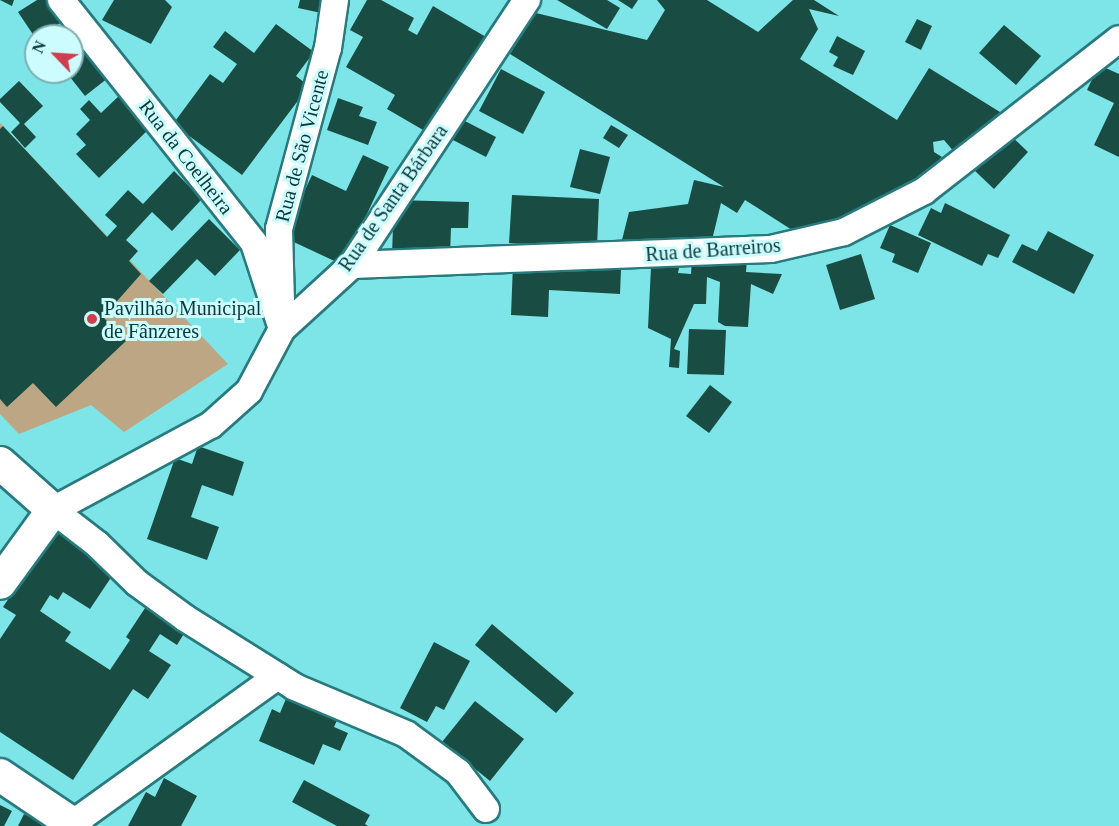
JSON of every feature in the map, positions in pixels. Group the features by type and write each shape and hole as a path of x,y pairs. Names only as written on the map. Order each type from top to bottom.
{"street":[{"name":"Rua da Coelheira","path":"61,0 254,243 282,329"},
{"name":"Rua de São Vicente","path":"282,329 279,229 328,48 335,0"},
{"name":"Rua de Santa Bárbara","path":"0,583 53,510 210,425 249,391 282,329 352,265 527,0"},
{"name":"Rua de Barreiros","path":"352,265 771,249 844,232 924,191 1119,39"},
{"path":"0,463 53,510 97,544 137,583 185,618 295,687 349,707 406,734 458,772 486,809"},
{"path":"0,775 72,825 278,676"}],"shaded area":[{"name":"Pavilhão Municipal de Fânzeres","path":"0,123 228,364 124,432 91,405 19,434 0,414"}],"building":[{"path":"0,0 14,0 12,6"},
{"path":"37,0 56,0 68,18 59,24 26,24 18,12"},
{"path":"114,0 165,0 172,7 151,44 102,20"},
{"path":"300,0 328,0 326,14 298,8"},
{"path":"367,0 381,0 414,18 408,30 417,35 433,6 486,37 430,134 387,109 395,95 346,67 363,37 350,30"},
{"path":"557,0 607,0 620,8 607,29"},
{"path":"618,0 638,0 632,9"},
{"path":"657,0 707,0 758,32 793,0 814,0 839,16 809,9 818,29 800,59 897,120 929,68 1008,117 961,160 944,140 933,142 934,152 942,157 911,186 803,237 745,200 737,213 721,203 713,236 620,248 629,212 688,204 694,180 724,187 510,54 536,13 647,40 665,10"},
{"path":"917,19 932,26 921,50 905,42"},
{"path":"276,24 314,52 296,76 309,86 242,175 173,124 210,74 223,83 237,64 213,47 225,31 254,53"},
{"path":"1004,25 1041,56 1016,85 979,53"},
{"path":"837,36 865,51 853,75 833,66 838,57 829,52"},
{"path":"87,39 113,74 85,96 76,84 84,84 84,41"},
{"path":"1099,65 1119,74 1119,157 1094,145 1114,103 1087,90"},
{"path":"501,69 545,92 523,134 479,111"},
{"path":"19,81 43,106 24,124 36,137 25,148 11,132 20,123 0,102 0,99"},
{"path":"122,93 153,125 99,178 76,154 86,145 76,134 90,120 80,109 89,100 101,113"},
{"path":"338,98 363,107 359,116 377,122 368,145 327,130"},
{"path":"459,118 496,137 486,157 449,138"},
{"path":"611,125 628,135 619,148 603,138"},
{"name":"Pavilhão Municipal de Fânzeres","path":"3,126 107,237 117,226 105,215 128,190 143,204 174,171 202,199 172,231 152,212 126,240 138,251 129,261 141,274 103,317 126,341 56,407 33,383 7,407 0,399 0,129"},
{"path":"1008,133 1028,152 994,189 974,170"},
{"path":"580,149 610,157 600,194 570,187"},
{"path":"363,155 389,167 343,265 283,237 312,175 346,191"},
{"path":"512,195 599,199 597,247 509,243"},
{"path":"394,200 469,202 468,228 451,228 450,255 392,254"},
{"path":"945,203 1010,235 998,258 988,254 982,266 918,235 931,208 941,213"},
{"path":"209,219 240,250 215,276 197,259 163,294 149,281"},
{"path":"890,225 931,243 918,273 892,262 895,254 880,248"},
{"path":"1048,231 1094,255 1074,294 1012,262 1022,244 1037,251"},
{"path":"861,254 875,299 840,310 826,265"},
{"path":"692,256 747,259 746,272 782,274 773,294 751,284 748,327 725,326 718,322 720,282 707,277 706,304 694,304 674,349 680,351 679,368 669,367 671,339 648,328 651,267 679,268 678,273 691,274"},
{"path":"513,264 621,270 620,294 549,290 548,317 511,315"},
{"path":"689,329 726,330 724,375 687,374"},
{"path":"710,385 732,402 709,433 686,416"},
{"path":"198,446 244,462 233,496 202,485 191,517 219,527 207,560 147,539 175,458 192,464"},
{"path":"54,530 116,570 90,609 63,592 58,600 50,595 40,611 71,632 65,641 110,670 130,640 126,637 149,602 188,627 177,645 160,634 149,651 171,665 148,699 133,689 73,780 0,732 0,639 16,615 3,607"},
{"path":"492,624 574,693 556,713 475,645"},
{"path":"434,642 470,661 444,710 436,706 427,722 400,708"},
{"path":"288,694 339,716 334,727 348,733 340,751 323,744 314,765 259,741 272,709 280,713"},
{"path":"475,701 524,739 490,781 442,742"},
{"path":"164,778 197,796 181,826 128,826 146,792 155,797"},
{"path":"304,780 370,815 365,824 368,826 337,826 292,802"},
{"path":"0,805 12,811 4,826 0,826"},
{"path":"24,814 49,826 18,826"}],"place":[{"name":"Pavilhão Municipal de Fânzeres","path":"92,319"}]}
